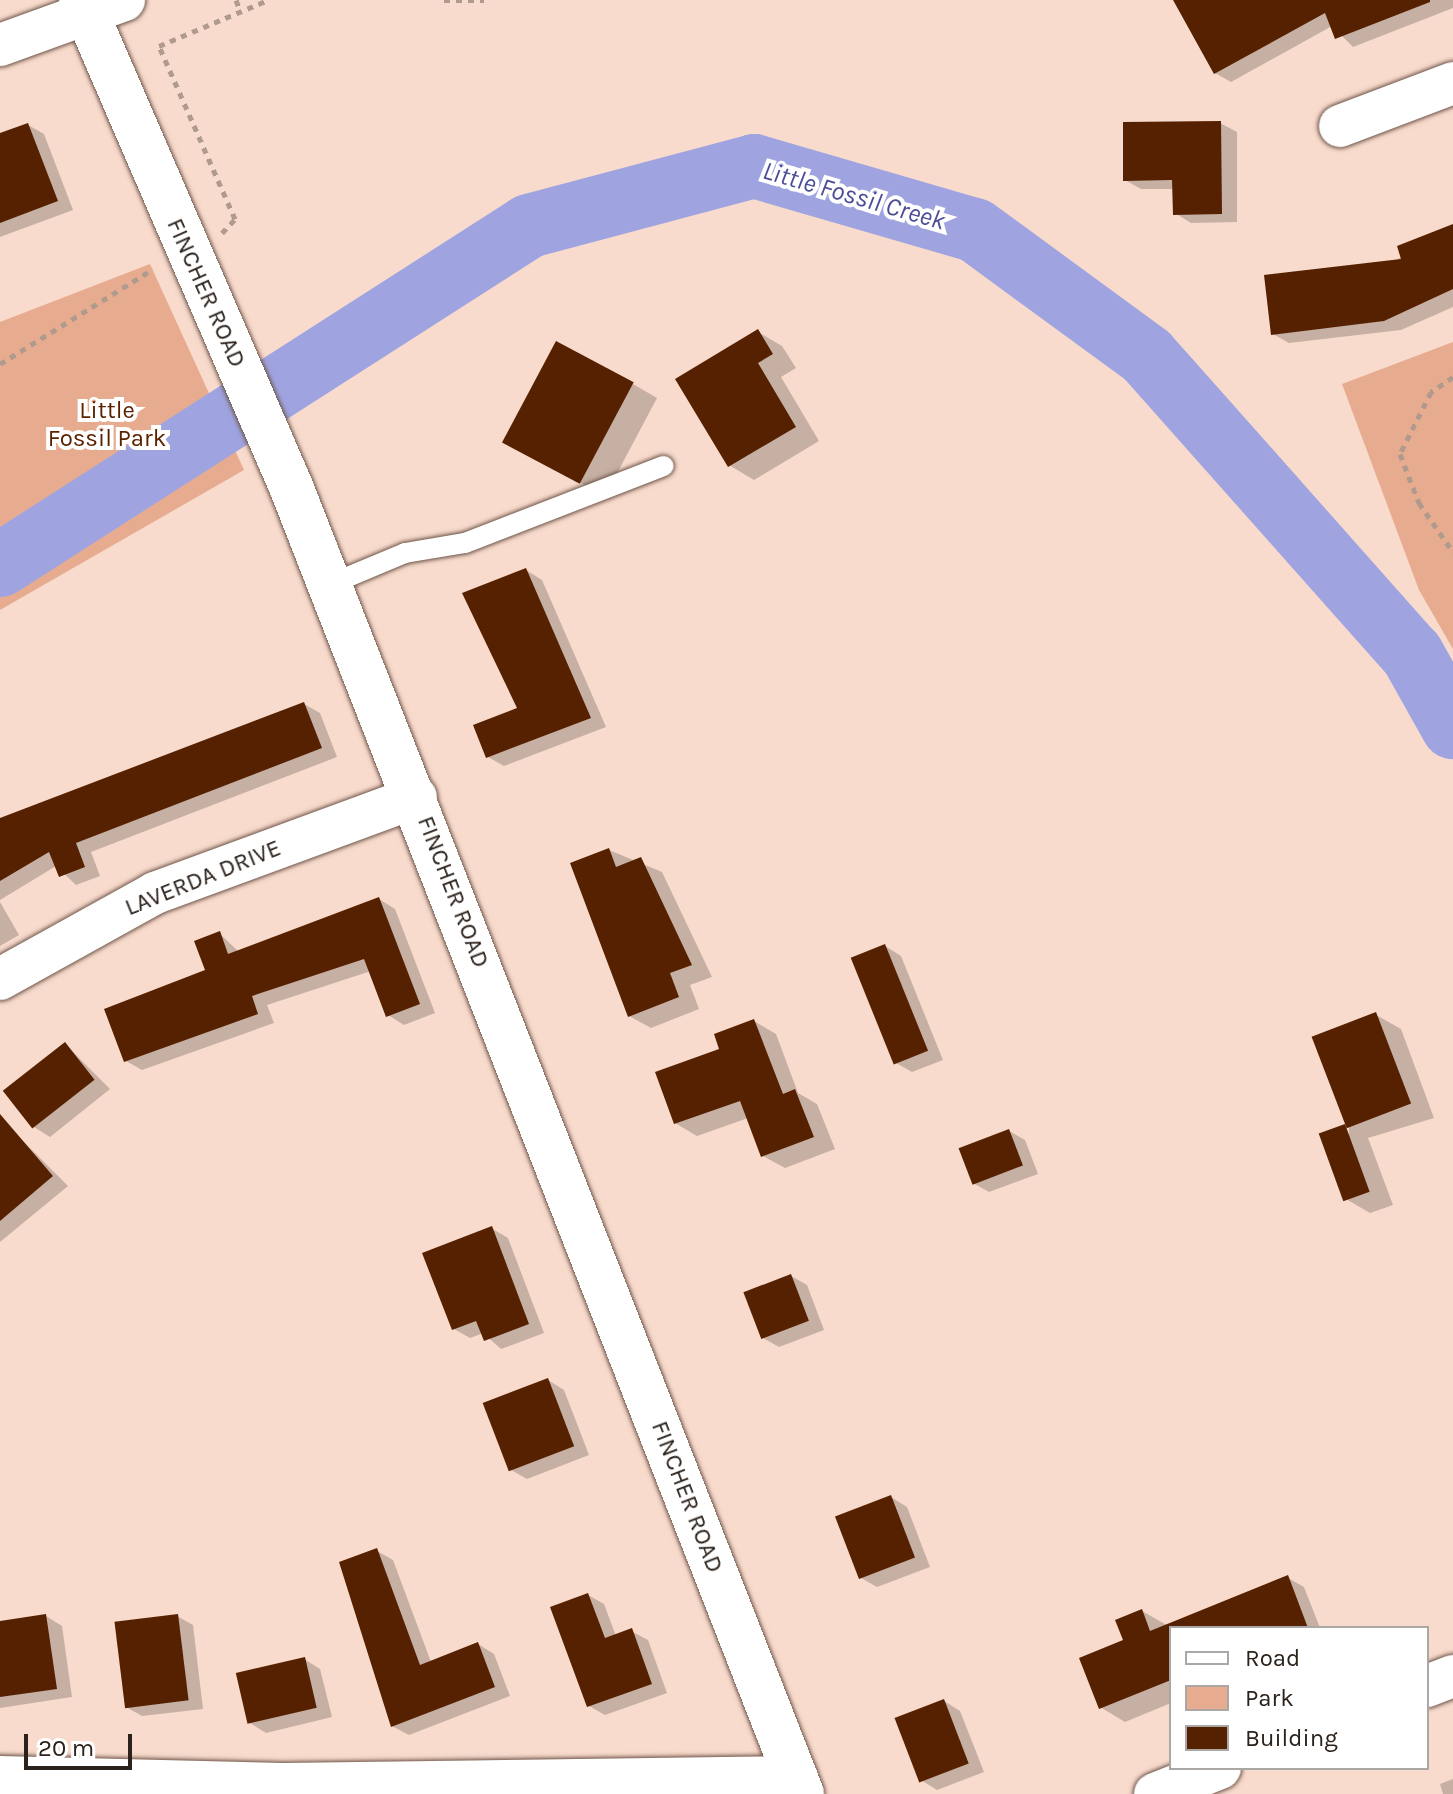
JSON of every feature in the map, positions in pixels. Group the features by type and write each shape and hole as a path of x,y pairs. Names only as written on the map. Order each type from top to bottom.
{"street":[{"path":"0,45 97,4"},
{"name":"FINCHER ROAD","path":"97,4 201,282 292,489 416,797 799,1786"},
{"path":"1340,126 1453,83"},
{"name":"LAVERDA DRIVE","path":"0,979 155,893 416,797"},
{"path":"1429,1685 1453,1676"},
{"path":"1155,1794 1215,1770"},
{"path":"0,1778 283,1785 799,1786"}],"lane":[{"path":"331,584 405,553 465,543 664,466"}],"path":[{"path":"236,0 240,10"},
{"path":"220,235 235,219 159,46 268,0"},
{"path":"444,0 484,0"},
{"path":"0,364 161,262"},
{"path":"1453,377 1431,392 1400,454 1419,503 1453,552"}],"green space":[{"name":"Little Fossil Park","path":"150,264 244,470 0,610 0,322"},
{"path":"1453,342 1453,649 1419,590 1342,384"}],"building":[{"path":"1173,0 1430,2 1335,39 1325,13 1214,74"},
{"path":"1221,121 1222,214 1173,215 1172,180 1123,181 1123,122"},
{"path":"28,123 58,201 0,223 0,133"},
{"path":"1453,224 1453,289 1384,321 1271,335 1264,275 1401,259 1397,246"},
{"path":"758,329 773,354 758,363 796,427 728,467 675,379"},
{"path":"556,341 634,382 580,484 502,443"},
{"path":"526,568 591,718 486,758 473,725 517,708 462,593"},
{"path":"304,702 322,748 76,843 85,867 59,877 49,852 0,881 0,818"},
{"path":"609,848 616,867 641,857 692,965 670,973 679,997 628,1017 570,863"},
{"path":"379,897 420,1004 386,1017 364,959 252,996 258,1014 124,1062 104,1009 205,970 194,941 220,931 228,954"},
{"path":"885,944 928,1051 894,1064 851,958"},
{"path":"1376,1012 1411,1103 1347,1128 1312,1037"},
{"path":"754,1019 783,1094 795,1089 814,1137 761,1157 740,1101 674,1124 655,1072 719,1049 714,1034"},
{"path":"65,1042 95,1080 32,1128 3,1091"},
{"path":"0,1114 53,1176 0,1221"},
{"path":"1345,1124 1370,1192 1343,1201 1319,1134"},
{"path":"1009,1129 1023,1165 973,1185 959,1148"},
{"path":"492,1226 529,1324 484,1341 476,1321 452,1330 422,1253"},
{"path":"791,1274 809,1321 761,1339 743,1292"},
{"path":"548,1378 574,1446 509,1471 483,1403"},
{"path":"891,1495 915,1558 859,1579 835,1517"},
{"path":"377,1548 420,1665 478,1642 495,1687 391,1727 339,1562"},
{"path":"1288,1575 1307,1626 1169,1626 1169,1681 1099,1709 1079,1658 1123,1640 1115,1620 1142,1609 1150,1631"},
{"path":"588,1593 605,1638 632,1628 652,1684 587,1707 550,1607"},
{"path":"46,1614 57,1689 0,1697 0,1621"},
{"path":"178,1614 189,1700 125,1708 114,1622"},
{"path":"305,1657 317,1708 248,1724 236,1673"},
{"path":"944,1699 969,1763 919,1782 895,1718"}],"waterway":[{"name":"Little Fossil Creek","path":"0,565 529,226 754,166 975,230 1147,356 1412,654 1453,727"}]}
